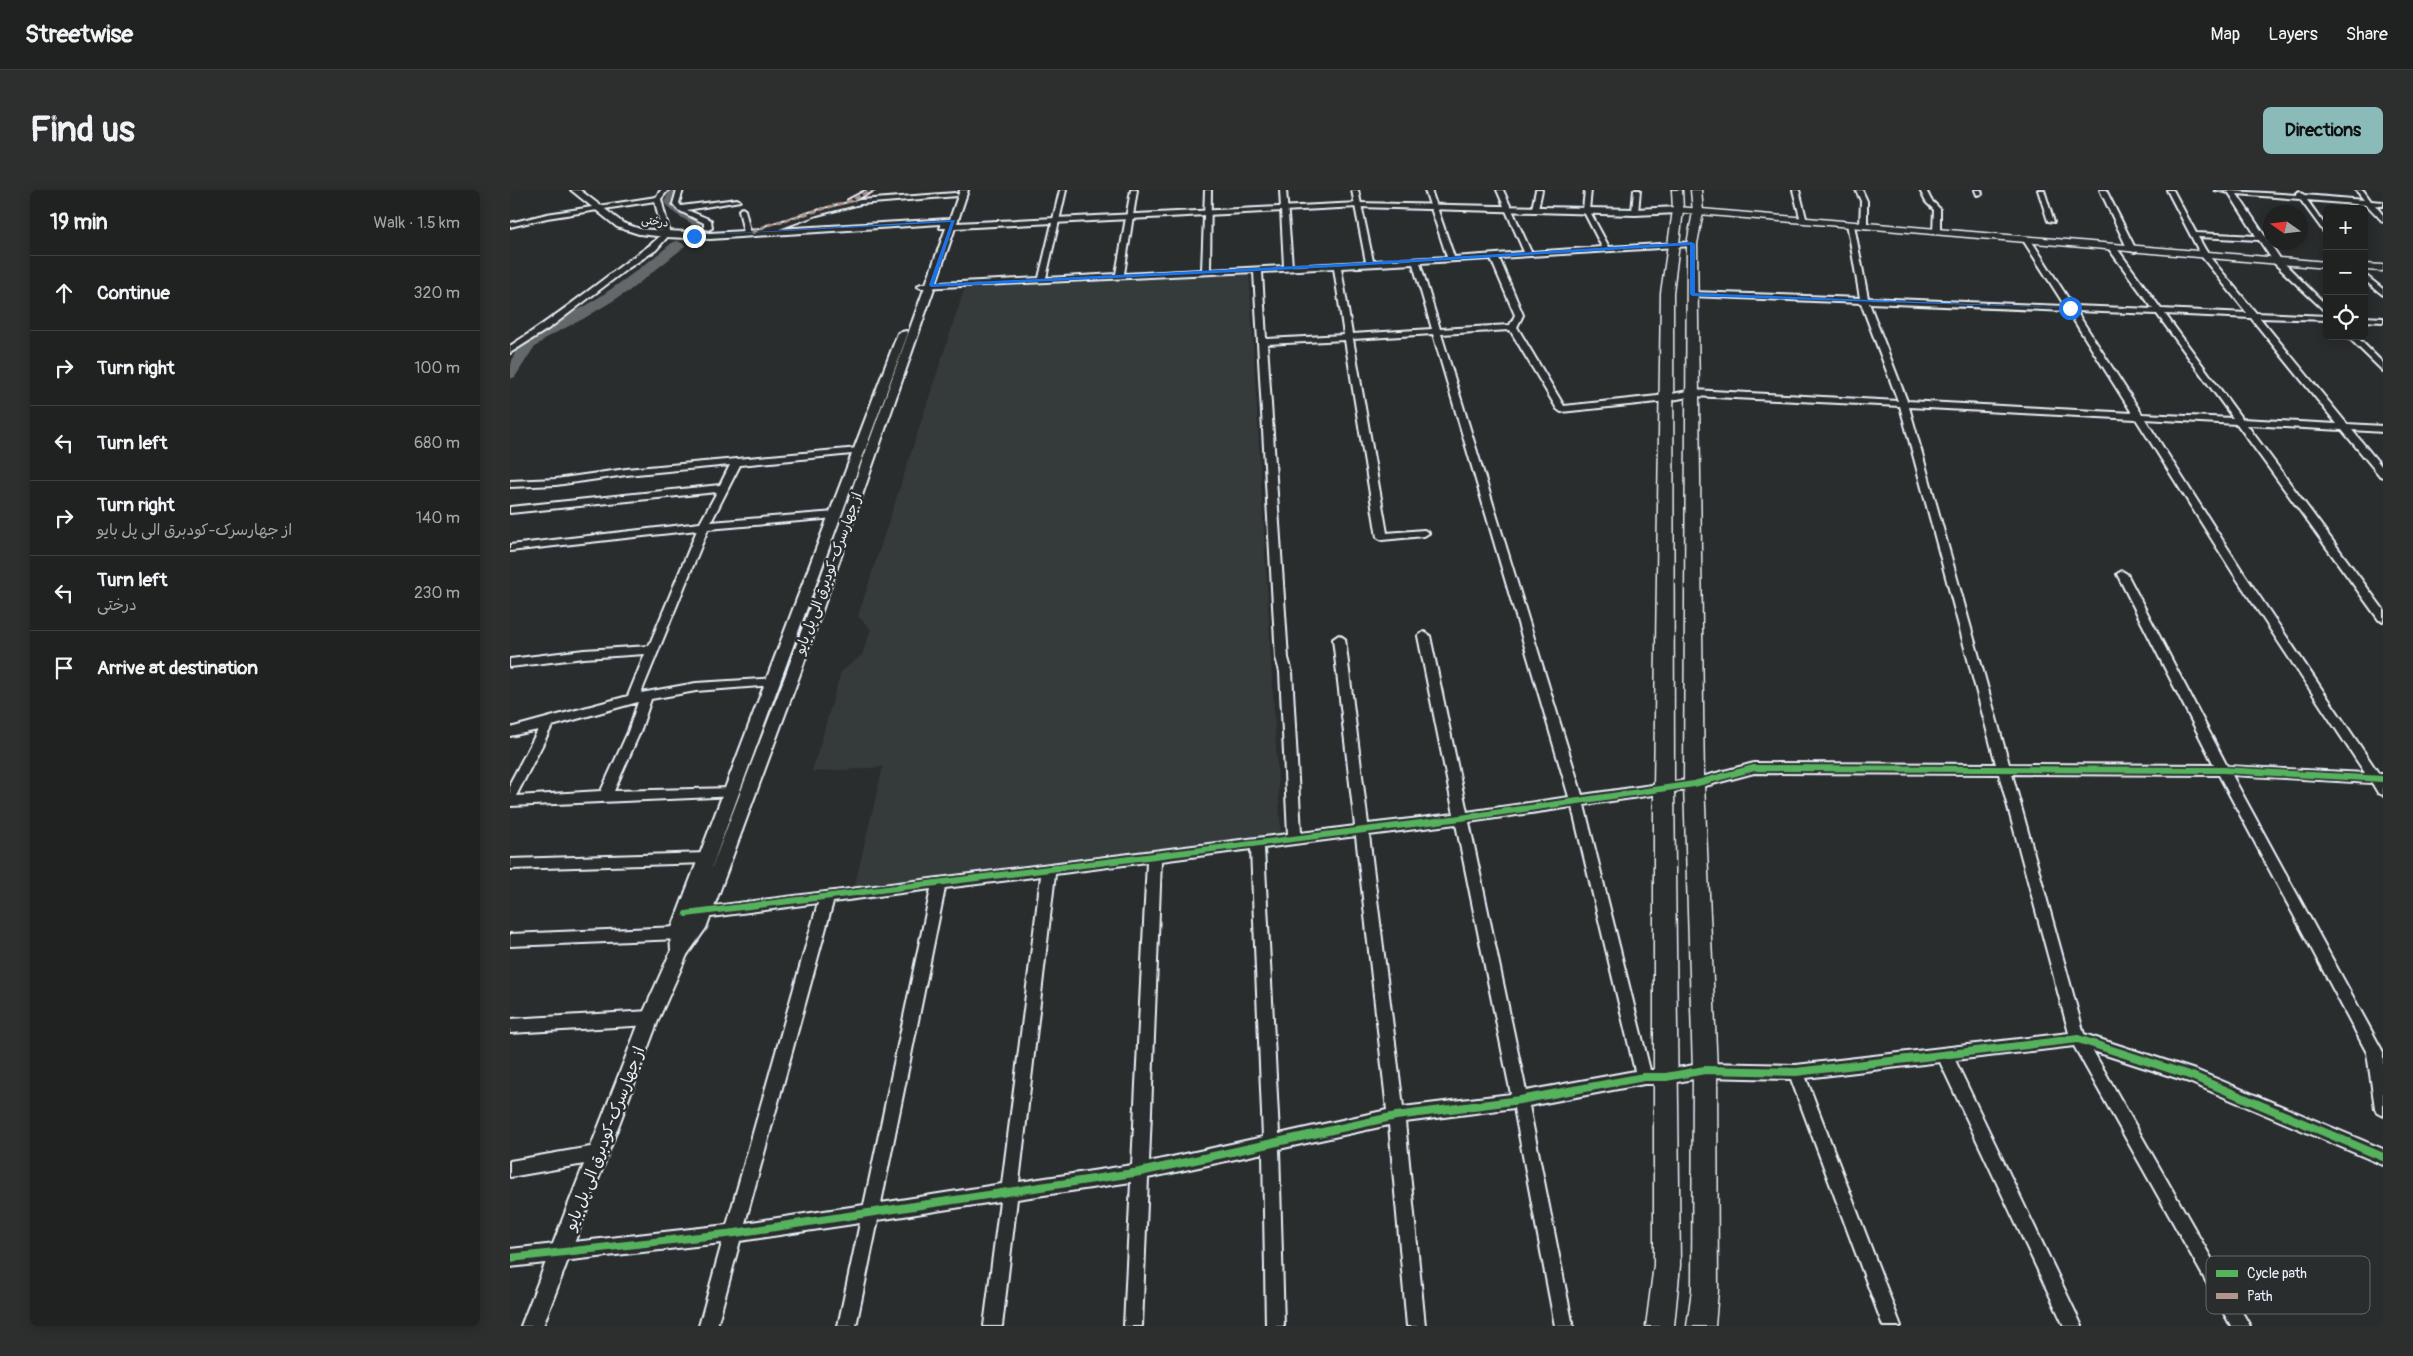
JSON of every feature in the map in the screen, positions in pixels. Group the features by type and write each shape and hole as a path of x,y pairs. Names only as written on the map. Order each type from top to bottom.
{"main road":[{"path":"1660,1326 1667,1265 1655,1077 1664,789 1667,293 1678,210 1678,190"},
{"path":"1696,190 1698,212 1692,244 1694,784 1705,1070 1705,1290 1701,1326"},
{"path":"1678,210 2206,257 2323,265"},
{"path":"2368,267 2383,268"}],"street":[{"name":"درختی","path":"575,190 620,225 639,231 694,236 1358,205 1635,212 1678,210"},
{"path":"510,225 597,208 658,199 666,190"},
{"path":"680,190 675,203 680,209 703,218 708,222 708,228"},
{"path":"763,232 850,201 872,190"},
{"path":"1042,280 1063,190"},
{"path":"1120,276 1134,190"},
{"path":"1206,272 1208,190"},
{"path":"1283,190 1288,268"},
{"path":"1355,190 1370,264"},
{"path":"1428,190 1450,259"},
{"path":"1500,190 1528,254"},
{"path":"1535,209 1539,190"},
{"path":"1588,190 1586,210 1606,249"},
{"path":"1635,212 1637,190"},
{"path":"1796,190 1805,221"},
{"path":"1859,190 1864,201 1864,226"},
{"path":"1923,190 1928,201 1936,210 1937,232"},
{"path":"2041,190 2052,221"},
{"path":"2104,190 2132,250"},
{"path":"2170,190 2206,257 2383,474"},
{"path":"2218,190 2383,204"},
{"path":"2296,190 2323,228"},
{"path":"2359,190 2383,220"},
{"path":"2232,191 2278,262 2323,308"},
{"path":"742,210 750,233 766,226 860,202 958,192"},
{"name":"از جهارسرک-کودبرق الی پل بایو","path":"680,942 697,928 793,674 958,192"},
{"path":"510,350 524,338 548,325 624,267 656,246 666,234 658,199"},
{"path":"680,209 737,201"},
{"path":"1850,225 1864,300 1904,405 2078,1039 2206,1264"},
{"path":"2194,235 2261,238"},
{"path":"2027,240 2238,573 2380,779 2383,790"},
{"path":"926,286 1336,266 1692,244"},
{"path":"2113,249 2383,617"},
{"path":"1494,256 1519,315 1513,327"},
{"path":"1416,261 1577,801 1655,1077"},
{"path":"1336,266 1382,538 1424,533"},
{"path":"1258,269 1282,658 1286,672 1295,838"},
{"path":"2368,280 2383,293"},
{"name":"از جهارسرک-کودبرق الی پل بایو","path":"532,1326 596,1154 680,942 686,914 859,450 926,286"},
{"path":"1692,294 2323,318"},
{"path":"2368,319 2383,320"},
{"path":"1513,327 1561,409 1667,398 1693,392 1904,405 2383,429"},
{"path":"1262,342 1436,330 1513,327"},
{"path":"2356,340 2383,368"},
{"path":"510,484 556,482 626,472 859,450"},
{"path":"632,700 651,650 704,526 737,462"},
{"path":"510,510 724,488"},
{"path":"510,548 704,526 836,515"},
{"path":"2122,574 2223,770 2379,1052 2383,1108"},
{"path":"1424,636 1520,1100 1564,1326"},
{"path":"1339,639 1396,1116 1416,1326"},
{"path":"510,663 584,654 651,650"},
{"path":"510,732 685,688 773,681"},
{"path":"605,796 634,732 646,697"},
{"path":"510,795 547,724"},
{"path":"686,914 1461,818 1694,784 1754,768 2223,770 2380,779"},
{"path":"510,801 605,796 732,793"},
{"path":"1257,843 1272,1142 1275,1326"},
{"path":"1133,1326 1154,856"},
{"path":"510,864 707,858"},
{"path":"993,1326 1049,869"},
{"path":"847,1326 939,883"},
{"path":"708,1326 827,897"},
{"path":"510,940 680,942"},
{"path":"510,1026 650,1018"},
{"path":"510,1258 735,1233 1140,1172 1396,1116 1520,1100 1705,1070 1796,1072 2078,1039 2192,1076 2383,1157"},
{"path":"1945,1056 2073,1326"},
{"path":"1796,1072 1892,1326"},
{"path":"510,1169 596,1154"},
{"path":"1705,1290 1716,1326"},
{"path":"2234,1314 2241,1326"}],"shaded area":[{"path":"1249,271 1281,835 854,888 883,767 812,772 841,672 862,655 871,629 858,616 965,287"}],"waterway":[{"path":"676,190 670,202 678,211 697,221 698,230"},
{"path":"510,374 527,346 542,334 578,316 624,288 678,245"}],"marked path":[{"path":"752,233 765,226 850,201 872,190"}],"cycle path":[{"path":"686,914 1461,818 1694,784 1754,768 2223,770 2383,779"},
{"path":"510,1258 735,1233 1140,1172 1396,1116 1520,1100 1644,1077 1666,1077 1705,1070 1796,1072 2078,1039 2192,1076 2383,1157"}],"route":[{"path":"694,236 954,221 931,285 1336,266 1692,244 1692,294 2070,308"}]}
